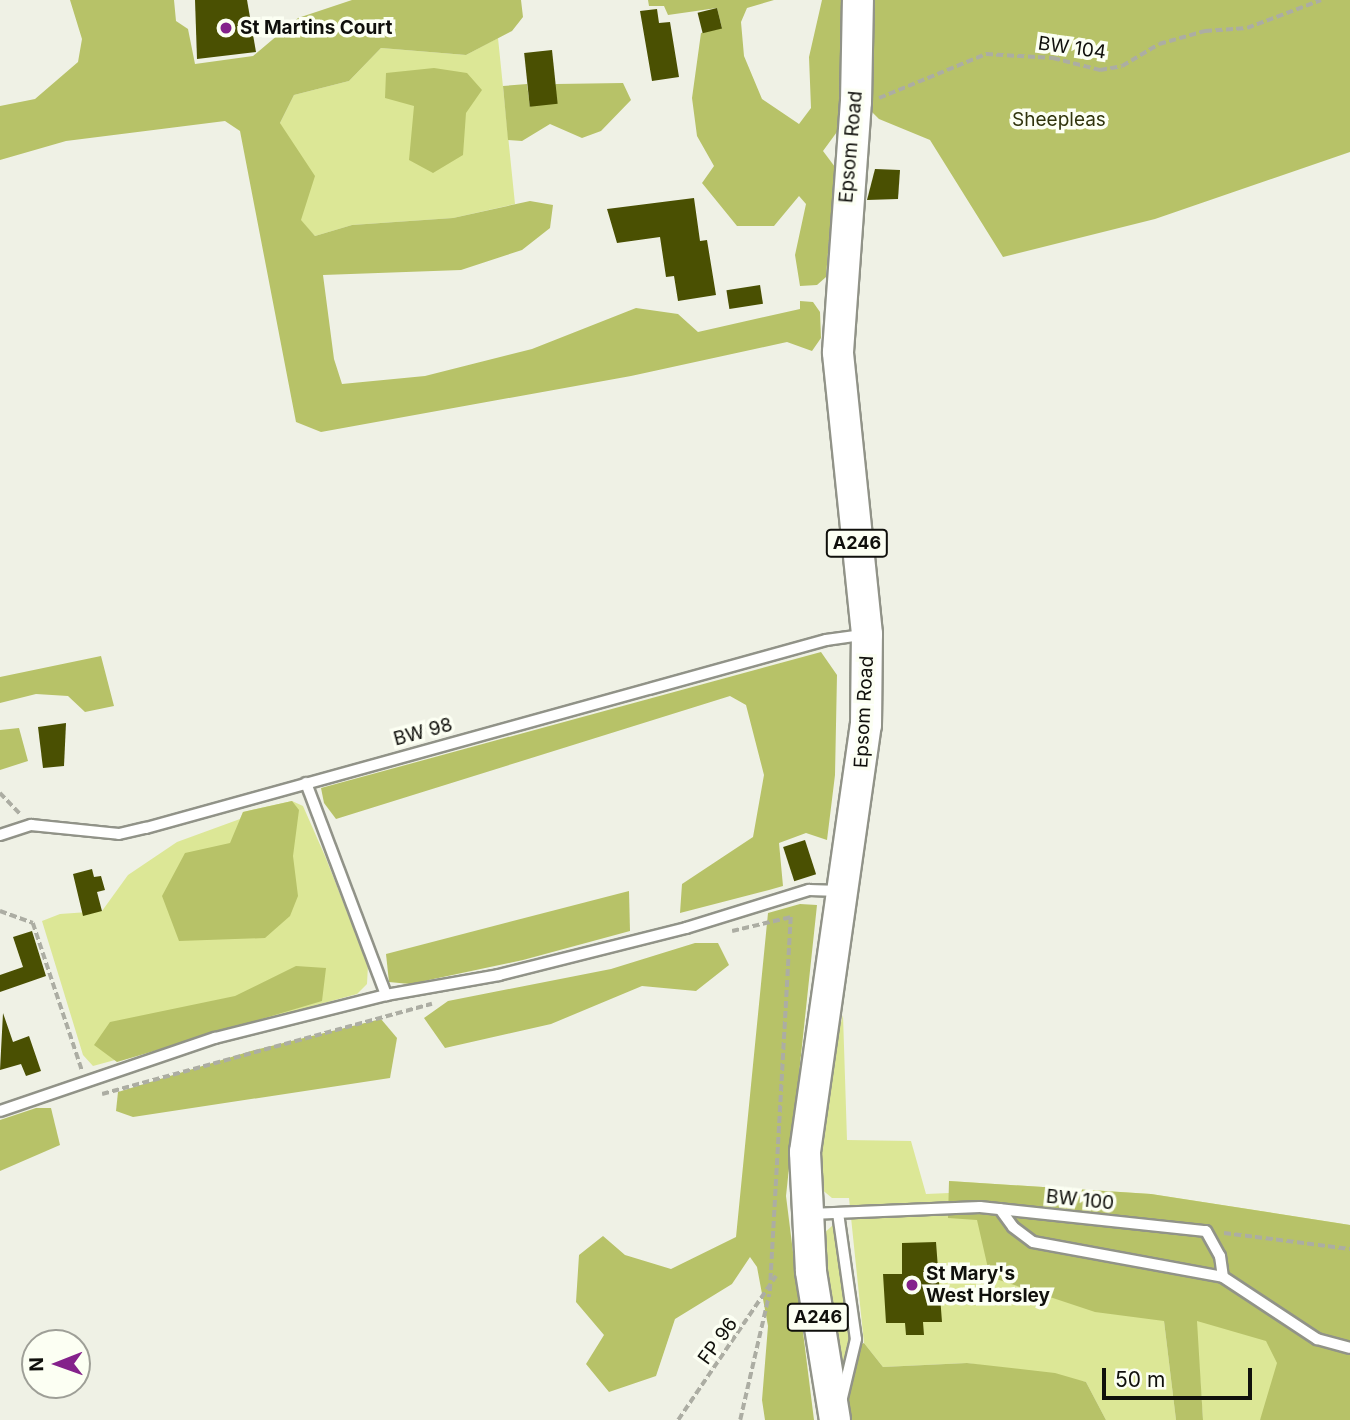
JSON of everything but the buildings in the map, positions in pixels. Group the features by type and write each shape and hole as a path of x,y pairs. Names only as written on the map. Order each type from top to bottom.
{"main road":[{"name":"Epsom Road","path":"835,1420 805,1214 806,1139 865,737 867,634 838,352 856,102 858,0"}],"lane":[{"name":"BW 98","path":"31,825 119,834 826,640 867,634"},
{"path":"306,783 386,995"},
{"path":"0,835 31,825"},
{"path":"0,1111 215,1038 386,995 513,972 687,928 809,890 844,891"},
{"path":"1000,1209 1013,1227 1033,1242 1223,1277 1317,1339 1350,1348"},
{"name":"BW 100","path":"805,1214 1000,1209 1206,1231"},
{"path":"835,1420 856,1339 838,1213"},
{"path":"1206,1231 1220,1256 1223,1277"}],"path":[{"name":"BW 104","path":"856,102 889,97 986,54 1053,58 1100,70 1122,66 1159,44 1205,31 1247,28 1321,0"},
{"path":"0,793 31,825"},
{"path":"0,911 33,923 82,1071"},
{"path":"725,933 791,917 770,1293 740,1420"},
{"path":"96,1096 446,1000"},
{"path":"1206,1231 1350,1249"},
{"name":"FP 96","path":"678,1420 776,1276 770,1293"}],"green space":[{"path":"70,0 174,0 176,21 188,29 195,64 253,56 298,18 352,0 521,0 523,17 512,31 466,55 381,48 349,81 294,95 280,123 315,176 301,220 315,236 352,225 453,218 530,201 553,205 550,228 522,250 461,270 323,275 334,359 342,384 425,376 532,349 636,308 678,314 698,332 800,309 800,301 813,302 820,312 821,338 812,351 787,342 631,376 321,432 296,422 240,131 225,121 66,141 0,160 0,106 35,99 78,62 82,39"},
{"path":"648,0 774,0 747,8 741,22 744,56 762,99 799,124 811,108 809,57 822,0 849,0 842,125 823,151 835,167 826,277 817,285 800,286 795,255 806,204 799,196 774,226 737,226 702,183 714,166 697,136 692,98 701,33 722,28 717,8 668,15 664,6 649,6"},
{"name":"Sheepleas","path":"870,0 1350,0 1350,152 1155,219 1003,257 930,140 879,119 868,108"},
{"path":"498,38 515,204 453,218 352,225 315,236 300,220 280,123 294,95 349,81 381,48 466,55"},
{"path":"434,68 467,73 482,90 466,113 463,155 433,173 409,160 414,106 385,98 386,73"},
{"path":"623,83 631,100 601,131 582,138 550,124 522,141 508,140 503,86 527,84 530,107 556,84"},
{"path":"821,652 837,675 835,775 827,840 806,833 779,843 783,886 680,913 682,884 753,837 764,775 746,705 730,696 336,819 324,803 321,788"},
{"path":"101,656 114,706 85,712 68,696 36,694 0,703 0,677"},
{"path":"19,728 28,761 0,770 0,730"},
{"path":"292,801 303,806 325,856 368,965 367,984 357,994 93,1066 83,1055 42,921 60,914 102,911 128,875 177,842 240,819 243,812"},
{"path":"292,801 299,810 293,856 298,896 290,916 265,938 179,941 162,896 185,853 230,843 243,812"},
{"path":"629,891 630,931 523,960 410,984 389,982 386,954"},
{"path":"800,904 817,905 786,1196 814,1420 765,1420 762,1400 768,1326 757,1267 750,1257 732,1284 675,1319 656,1376 609,1392 586,1364 604,1335 576,1302 579,1255 603,1236 625,1255 671,1269 736,1237 768,913"},
{"path":"695,943 718,943 729,965 696,991 642,986 551,1024 445,1048 424,1018 448,1001 611,969"},
{"path":"296,966 326,968 322,1001 117,1062 94,1045 110,1022 235,996"},
{"path":"843,1015 847,1140 911,1141 926,1194 949,1193 949,1181 1151,1194 1350,1225 1350,1420 1267,1406 1260,1420 1203,1420 1196,1322 1164,1321 1176,1420 1106,1420 1086,1382 967,1363 883,1367 864,1343 849,1198 832,1198 820,1188 820,1124 827,1074"},
{"path":"381,1019 397,1038 390,1078 133,1117 116,1111 118,1092 251,1051"},
{"path":"36,1108 51,1108 60,1145 0,1171 0,1120"},
{"path":"949,1181 1151,1194 1350,1225 1350,1420 1260,1420 1277,1363 1266,1341 1197,1321 1203,1420 1176,1420 1164,1321 1095,1312 990,1277 977,1220 948,1218"},
{"path":"833,1225 852,1348 843,1386 820,1248 822,1235"},
{"path":"864,1343 883,1367 967,1363 1055,1373 1086,1382 1106,1420 850,1420 843,1386 852,1348"}],"place":[{"name":"St Martins Court","path":"226,28"},
{"name":"St Mary's West Horsley","path":"912,1285"}]}
